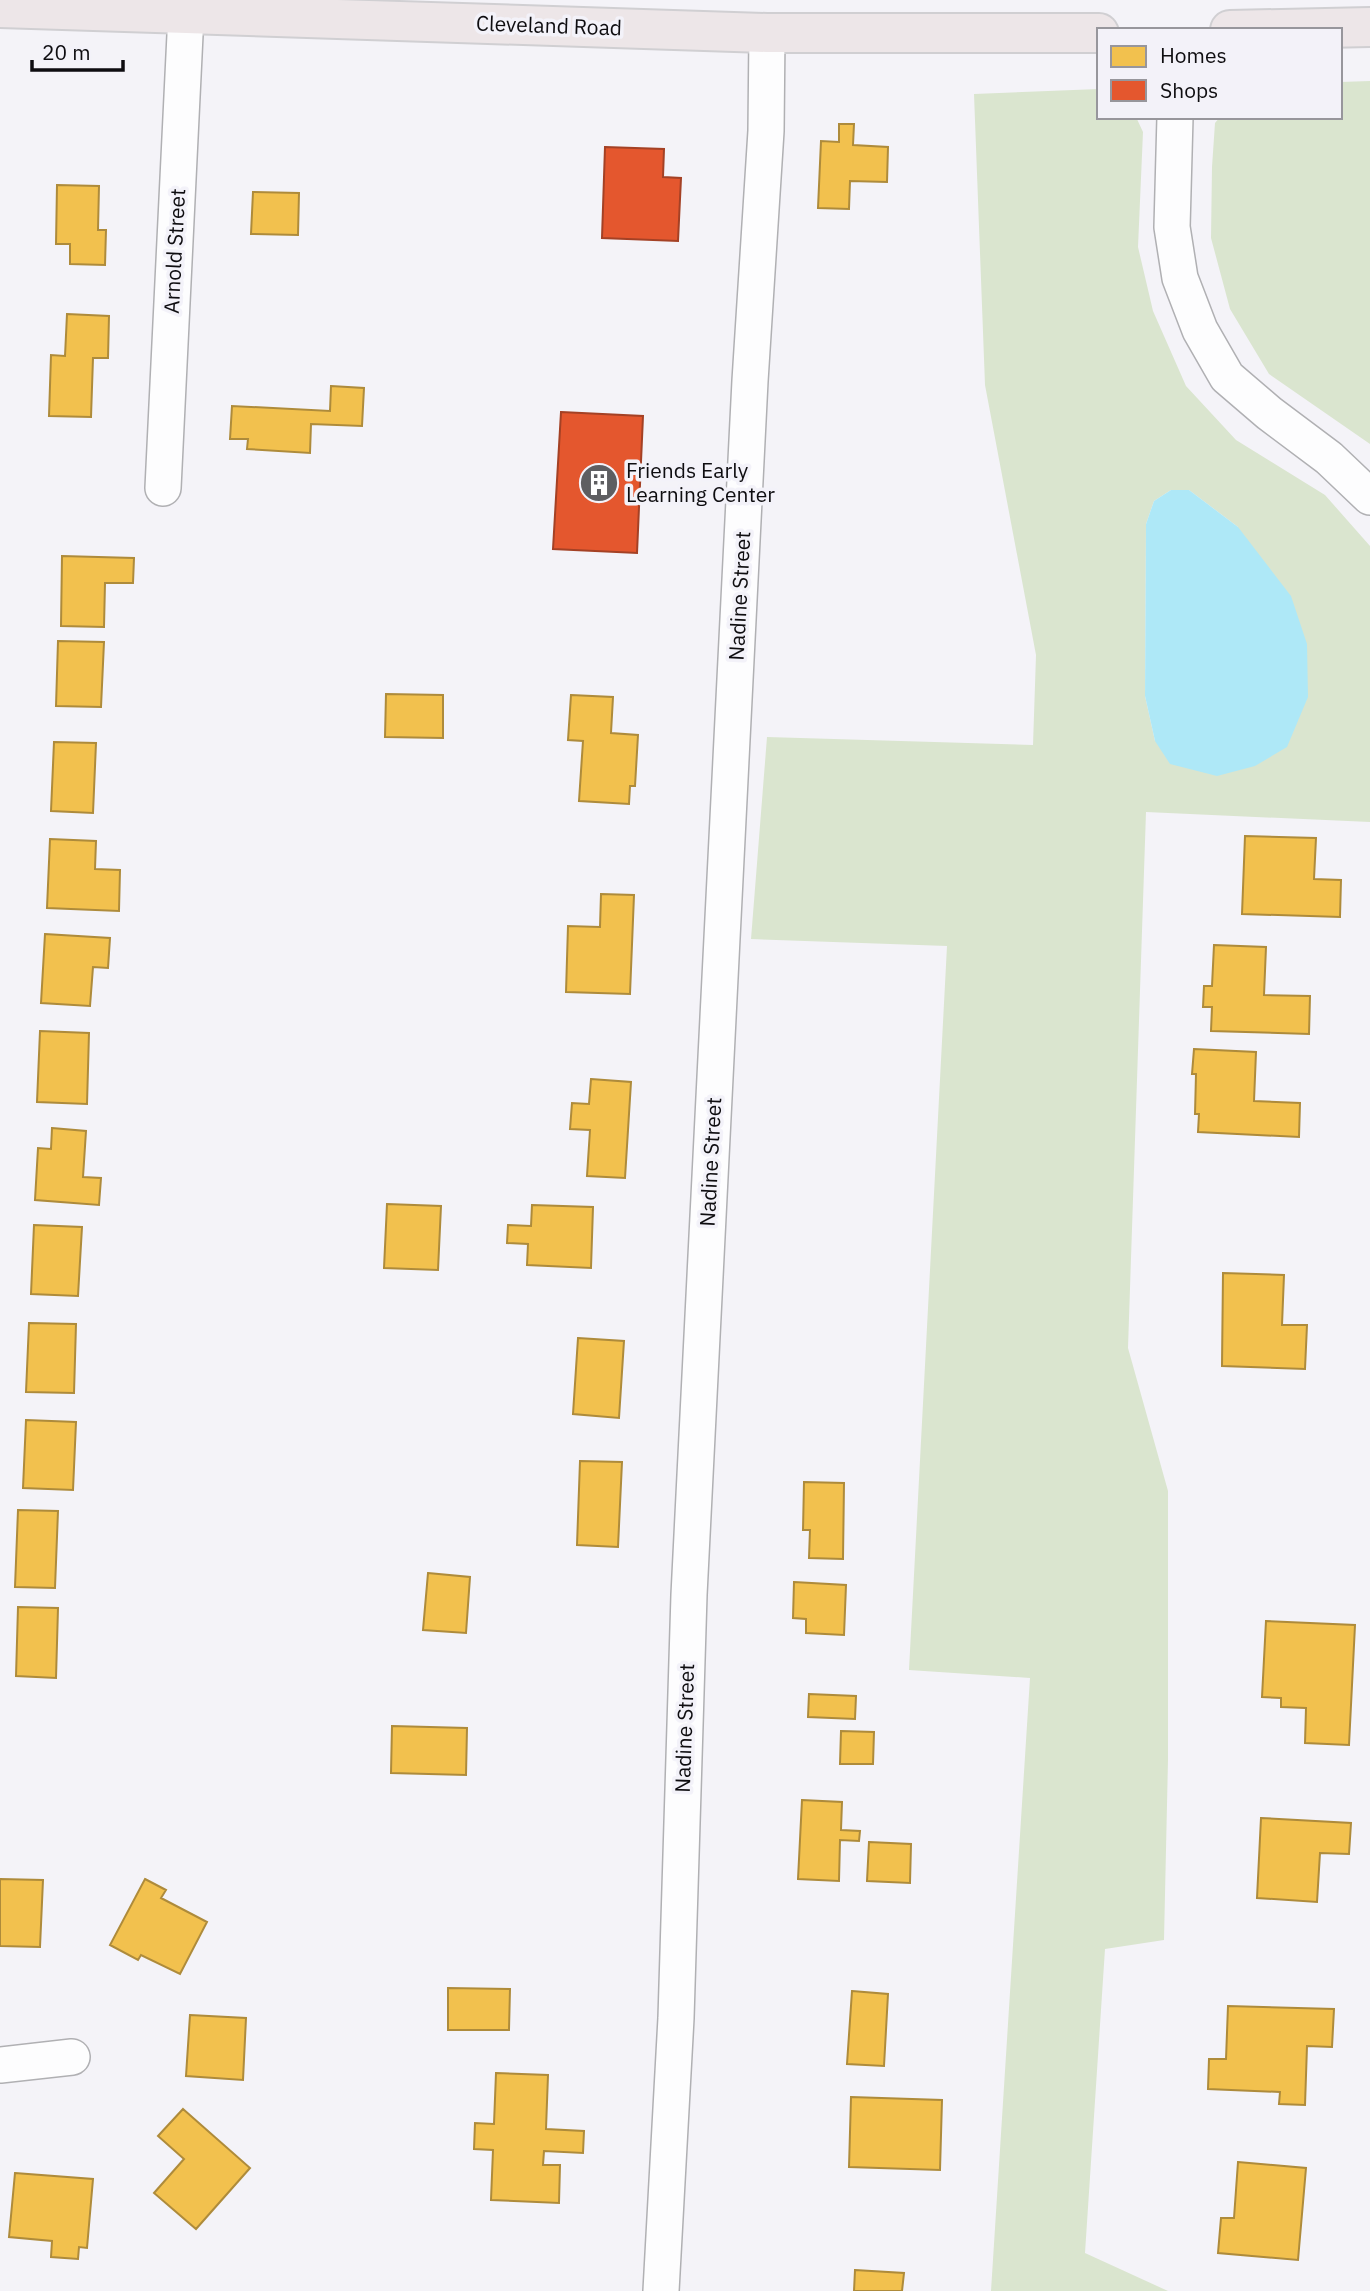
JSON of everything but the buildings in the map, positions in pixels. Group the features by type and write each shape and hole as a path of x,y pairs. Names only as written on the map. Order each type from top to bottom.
{"main road":[{"name":"Cleveland Road","path":"0,8 186,14 325,9 767,33 1097,33"},
{"path":"1323,28 1370,27"}],"street":[{"name":"Arnold Street","path":"163,488 186,14"},
{"name":"Nadine Street","path":"660,2291 676,2018 689,1595 750,382 766,131 767,33"},
{"path":"1175,119 1172,227 1180,278 1200,330 1227,377 1329,458 1370,497"},
{"path":"0,2065 72,2057"}],"green space":[{"path":"1370,81 1370,444 1269,374 1230,309 1211,238 1212,167 1215,123 1218,119 1342,119 1342,82"},
{"path":"1097,89 1097,119 1137,119 1143,132 1138,247 1153,311 1186,386 1236,440 1325,495 1370,546 1370,822 1146,812 1128,1348 1168,1491 1168,1760 1164,1940 1105,1949 1085,2253 1168,2291 991,2291 1030,1678 909,1670 947,946 751,939 767,737 1033,745 1036,655 985,385 974,94","holes":["1171,490 1189,490 1238,527 1155,741 1145,696 1146,524 1154,501"]}],"water":[{"path":"1171,490 1189,490 1238,527 1291,596 1307,644 1308,697 1287,747 1255,766 1217,776 1170,764 1155,741 1145,696 1146,524 1154,501"}],"place":[{"name":"Friends Early Learning Center","path":"599,483"}]}
